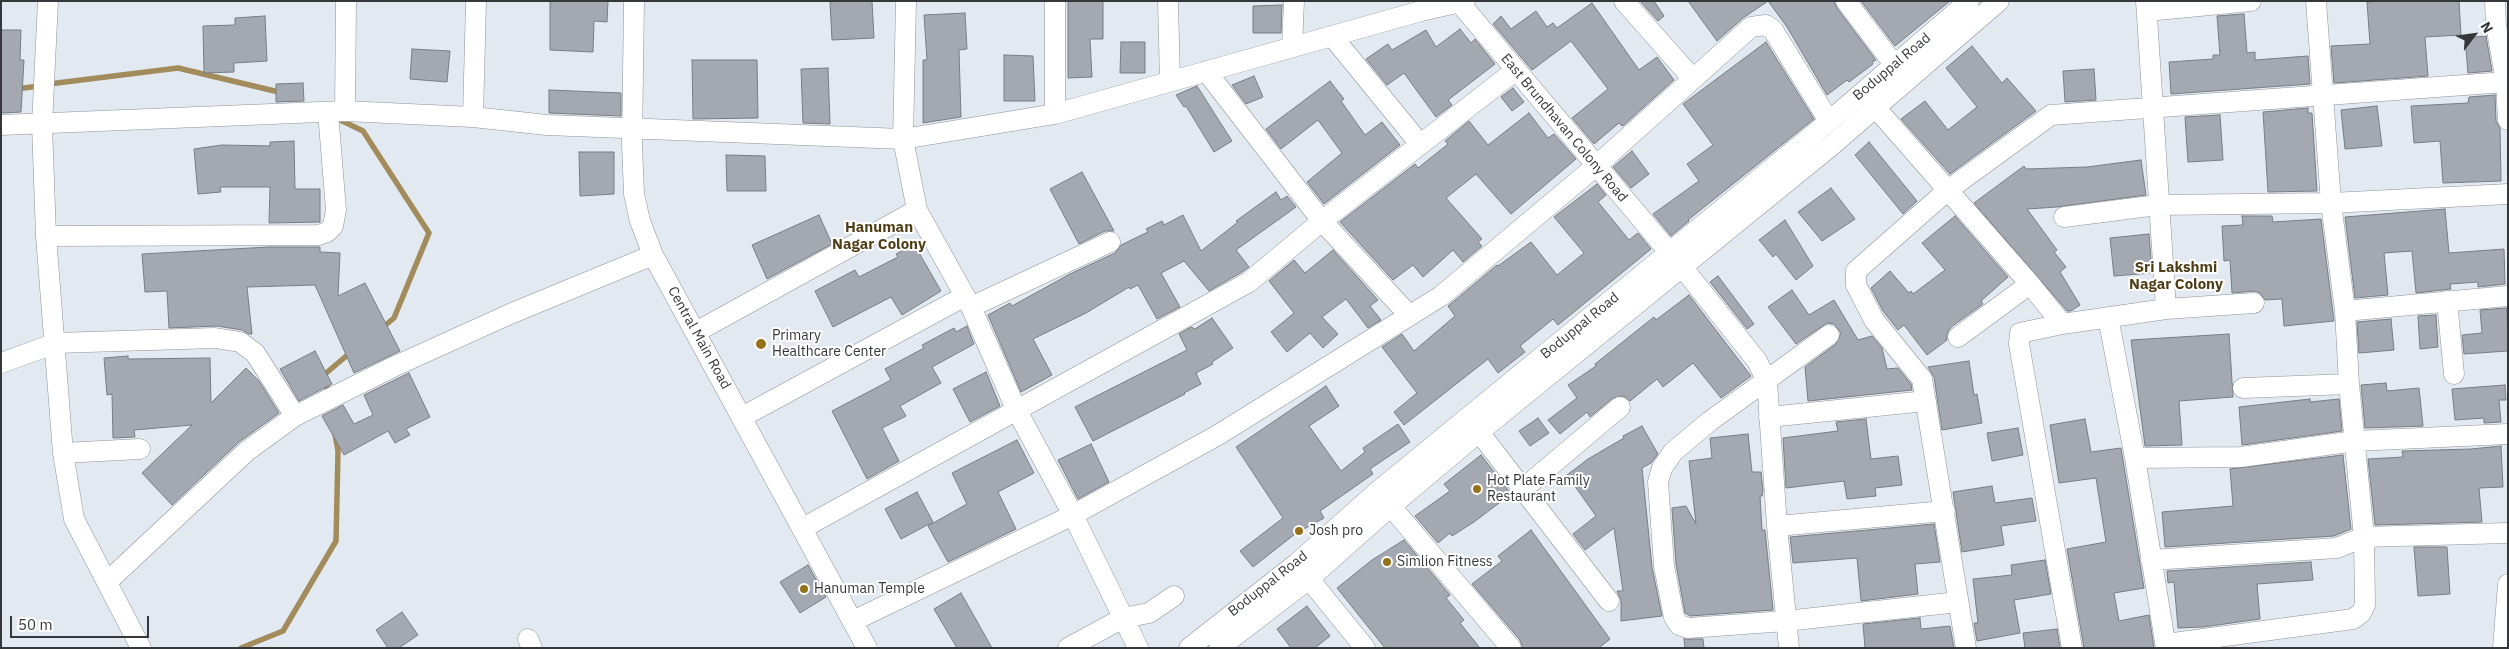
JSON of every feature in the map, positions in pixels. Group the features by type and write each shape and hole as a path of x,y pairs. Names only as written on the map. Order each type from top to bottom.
{"street":[{"path":"48,1 42,125 46,236 64,454 74,519 141,648"},
{"path":"46,236 319,235 327,232 332,226 336,210 337,112 346,1"},
{"path":"473,117 476,1"},
{"name":"Central Main Road","path":"634,1 632,127 634,194 640,221 653,255 867,648"},
{"path":"906,1 904,139 917,210 968,301 1016,409 1073,516 1138,648"},
{"path":"1055,1 1055,114"},
{"path":"1168,1 1170,82"},
{"path":"1292,47 1294,1"},
{"path":"1624,1 1693,79"},
{"path":"1846,1 1900,74"},
{"name":"Boduppal Road","path":"1223,647 1308,579 1384,498 1676,260 1875,107 1900,74 1969,1"},
{"name":"Boduppal Road","path":"1189,648 1384,498 1479,432 1676,260 1829,121 1900,74 1999,1"},
{"path":"2166,309 2146,6 2251,1"},
{"path":"2108,317 2135,458 2166,646 2353,619 2361,613 2365,605 2364,537 2349,384 2346,311 2330,203 2316,1"},
{"path":"2495,1 2496,25 2506,82 2508,120"},
{"path":"1,125 42,125 337,112 473,117 547,125 904,139 1055,114 1332,36 1421,6 1462,2"},
{"name":"East Brundhavan Colony Road","path":"1462,2 1516,70 1676,260 1757,361 1767,381"},
{"path":"853,621 1073,516 1218,435 1441,296 1596,166 1751,27 1766,25 1773,30 1829,121"},
{"path":"1332,36 1420,144"},
{"path":"803,528 1249,282 1322,221 1516,70"},
{"path":"1206,71 1322,221 1409,315"},
{"path":"1966,648 1922,379 1874,320 1856,285 1856,271 1948,190 2051,114 2506,82"},
{"path":"1875,107 2030,284 2062,324"},
{"path":"2064,217 2158,204 2330,203 2508,194"},
{"path":"696,332 917,210"},
{"path":"742,417 968,301 1110,242"},
{"path":"107,582 247,451 295,416 393,367 510,314 653,255"},
{"path":"1958,337 2030,284"},
{"path":"2346,311 2508,296"},
{"path":"2446,301 2454,374"},
{"path":"2072,648 2019,344 2020,333 2062,324 2166,309 2254,303"},
{"path":"1829,335 1710,421 1673,452 1662,468 1658,482 1664,566 1674,617 1679,625 1688,628 1958,602"},
{"path":"1,363 56,344 215,338 240,342 255,354 295,416"},
{"path":"1767,381 1777,526 1789,648"},
{"path":"2242,388 2349,384"},
{"path":"1769,417 1926,401"},
{"path":"1524,488 1620,407"},
{"path":"1479,432 1524,488 1608,601"},
{"path":"2135,458 2241,458 2355,441 2508,434"},
{"path":"64,454 140,450"},
{"path":"1384,498 1511,648"},
{"path":"1777,526 1945,511"},
{"path":"2151,560 2337,548 2364,537 2508,533"},
{"path":"1308,579 1365,648"},
{"path":"2503,648 2508,584"},
{"path":"1068,648 1123,618 1149,613 1174,596"}],"building":[{"path":"550,1 608,1 607,22 594,21 593,52 550,50"},
{"path":"872,1 874,38 832,40 830,2"},
{"path":"1068,1 1103,1 1103,39 1090,39 1092,77 1068,78"},
{"path":"1640,1 1654,1 1664,16 1658,21"},
{"path":"1688,1 1768,1 1743,18 1717,41"},
{"path":"1768,1 1834,1 1837,8 1876,60 1849,82 1847,80 1827,95 1787,27"},
{"path":"1861,1 1950,1 1895,46"},
{"path":"2459,1 2461,35 2425,37 2428,76 2334,83 2331,46 2370,44 2367,2"},
{"path":"1592,3 1639,70 1657,57 1674,80 1624,125 1622,126 1619,123 1594,144 1572,118 1608,89 1571,41 1532,70 1493,24 1501,16 1511,29 1536,11 1547,27 1553,23 1557,28"},
{"path":"1282,5 1281,33 1253,33 1253,6"},
{"path":"965,13 967,49 959,50 961,117 923,123 923,60 927,60 924,15"},
{"path":"2244,14 2247,53 2255,52 2255,60 2308,56 2310,84 2171,94 2169,62 2213,59 2213,55 2220,55 2217,16"},
{"path":"265,16 267,61 234,63 234,72 204,73 203,26 235,25 235,18"},
{"path":"1460,29 1471,43 1475,39 1495,64 1448,100 1452,105 1436,117 1404,73 1387,85 1366,59 1388,44 1392,50 1426,30 1436,47"},
{"path":"1,30 21,30 20,60 24,60 21,112 1,113"},
{"path":"2486,36 2492,71 2468,73 2465,38"},
{"path":"1121,42 1145,42 1145,73 1120,73"},
{"path":"1766,42 1814,119 1688,220 1671,236 1653,214 1699,181 1687,164 1713,145 1683,104"},
{"path":"1972,46 2002,83 2007,78 2036,111 1950,174 1901,119 1925,101 1948,130 1977,107 1946,68"},
{"path":"412,49 450,51 447,82 410,79"},
{"path":"1004,55 1033,56 1035,101 1004,101"},
{"path":"692,60 757,60 758,118 693,119"},
{"path":"828,68 830,124 803,123 801,69"},
{"path":"2094,69 2096,100 2065,102 2063,71"},
{"path":"1254,76 1263,97 1246,104 1232,85"},
{"path":"1330,81 1344,99 1341,101 1365,135 1382,122 1400,145 1324,204 1307,182 1342,153 1318,120 1281,149 1266,129"},
{"path":"303,83 304,101 276,102 276,84"},
{"path":"1197,86 1232,141 1214,152 1186,106 1184,107 1176,95"},
{"path":"1513,88 1524,102 1512,111 1501,97"},
{"path":"549,90 621,93 621,116 549,113"},
{"path":"2495,95 2496,121 2500,128 2501,181 2443,183 2440,141 2414,143 2411,106 2468,103 2469,97"},
{"path":"2377,106 2382,146 2345,149 2341,110"},
{"path":"2308,108 2308,113 2312,113 2317,191 2268,192 2263,112"},
{"path":"1529,113 1548,138 1554,134 1576,159 1511,214 1476,174 1446,198 1482,239 1478,242 1482,246 1463,262 1453,250 1423,277 1413,265 1393,280 1340,222 1415,164 1418,168 1448,144 1445,141 1469,121 1488,145"},
{"path":"2220,115 2223,160 2188,162 2185,117"},
{"path":"294,141 295,189 320,189 320,222 269,223 270,187 220,187 221,192 198,194 194,149 222,145 270,146 270,142"},
{"path":"1869,142 1917,201 1903,214 1855,155"},
{"path":"1632,151 1649,174 1631,188 1613,167"},
{"path":"579,152 614,152 614,194 580,196"},
{"path":"726,155 765,156 766,191 727,191"},
{"path":"2141,160 2146,195 2057,207 2027,209 2057,250 2054,252 2066,267 2060,272 2080,305 2071,311 2067,311 1974,203 2024,166 2026,169 2087,167"},
{"path":"1082,172 1114,231 1105,231 1079,244 1050,189"},
{"path":"1597,184 1606,195 1598,202 1629,240 1638,233 1651,249 1558,325 1553,319 1520,346 1525,352 1498,373 1488,359 1404,425 1394,412 1417,393 1382,347 1402,334 1414,351 1455,316 1448,306 1497,265 1531,242 1557,275 1584,253 1554,217"},
{"path":"1831,188 1855,219 1822,241 1798,212"},
{"path":"1276,192 1281,200 1287,196 1296,207 1236,250 1249,267 1209,291 1184,261 1161,273 1180,307 1157,319 1138,285 1130,289 1129,287 1086,313 1033,339 1052,375 1021,392 988,315 1010,303 1012,306 1070,274 1115,253 1121,245 1148,232 1146,229 1162,221 1164,225 1183,215 1201,251 1238,222 1236,221"},
{"path":"2445,209 2449,253 2504,249 2505,284 2478,287 2478,282 2450,284 2451,289 2416,293 2412,251 2384,253 2388,295 2355,298 2345,217"},
{"path":"819,215 832,244 767,279 752,245"},
{"path":"1955,216 2008,277 1981,301 1983,304 1951,327 1947,333 1947,340 1927,355 1904,325 1898,330 1883,311 1871,288 1890,271 1909,293 1911,291 1913,294 1945,270 1922,243"},
{"path":"2242,216 2272,216 2273,222 2321,219 2334,321 2284,326 2282,299 2265,300 2260,293 2254,291 2232,293 2230,260 2224,261 2222,226 2243,225"},
{"path":"1785,220 1813,266 1796,280 1776,254 1773,257 1759,240"},
{"path":"2149,234 2152,273 2114,276 2110,238"},
{"path":"914,244 941,291 902,315 891,297 833,327 815,291 855,270 859,277 898,257 896,254"},
{"path":"269,247 320,247 320,252 340,253 338,296 365,283 400,351 354,373 315,285 247,287 252,334 242,330 217,326 169,328 167,291 145,292 142,254"},
{"path":"1333,250 1378,300 1370,306 1381,320 1368,328 1346,299 1322,317 1338,334 1323,348 1310,333 1287,352 1271,332 1294,313 1269,281 1294,260 1305,273"},
{"path":"1718,276 1754,324 1747,329 1710,282"},
{"path":"1792,290 1809,315 1834,300 1858,340 1872,336 1882,348 1887,369 1898,368 1911,384 1912,390 1808,401 1805,367 1836,344 1841,333 1834,324 1827,323 1796,344 1768,307"},
{"path":"1689,295 1751,376 1721,398 1693,363 1663,387 1657,379 1630,401 1624,396 1613,398 1590,417 1587,412 1560,434 1548,420 1577,398 1568,385 1596,366 1595,364 1654,317 1656,320"},
{"path":"2507,308 2508,351 2464,354 2462,335 2482,333 2480,310"},
{"path":"2436,315 2438,347 2420,349 2418,316"},
{"path":"1212,318 1233,348 1212,362 1213,364 1196,373 1201,384 1093,441 1075,407 1187,350 1179,334 1191,327 1195,329"},
{"path":"2391,319 2394,350 2359,353 2357,322"},
{"path":"967,326 974,344 932,367 941,383 900,406 906,416 882,428 899,461 867,479 832,411 891,380 885,369 924,348 922,345 954,328 956,332"},
{"path":"2229,334 2233,397 2179,401 2182,445 2145,446 2131,340"},
{"path":"315,351 332,384 299,401 280,369"},
{"path":"128,356 128,359 210,358 211,403 246,368 259,381 279,413 239,442 172,505 142,473 192,425 134,430 135,437 113,438 112,394 107,395 104,358"},
{"path":"1969,361 1974,395 1977,394 1982,423 1942,430 1934,377 1928,367"},
{"path":"986,372 1000,406 970,422 953,389"},
{"path":"409,373 430,417 406,429 410,435 395,443 388,431 344,455 322,416 343,405 354,424 373,415 364,395"},
{"path":"2386,383 2387,391 2419,388 2423,426 2365,428 2361,385"},
{"path":"2505,385 2506,400 2499,400 2501,422 2484,423 2484,418 2455,420 2452,389"},
{"path":"1326,386 1339,406 1309,426 1341,471 1365,452 1363,448 1398,424 1410,442 1370,469 1373,474 1320,511 1324,518 1295,534 1253,567 1240,551 1283,518 1236,447"},
{"path":"2310,399 2310,402 2339,399 2342,431 2242,445 2239,407"},
{"path":"1538,418 1549,433 1530,446 1519,431"},
{"path":"1866,419 1871,459 1898,456 1902,485 1875,488 1876,496 1847,499 1844,481 1786,488 1783,438 1838,431 1836,422"},
{"path":"2085,419 2091,452 2121,448 2144,588 2114,593 2119,621 2149,615 2154,648 2084,648 2067,549 2106,542 2096,478 2059,483 2050,425"},
{"path":"1642,426 1658,454 1651,463 1642,468 1652,567 1662,616 1621,621 1621,600 1617,591 1623,591 1614,528 1585,550 1573,534 1596,516 1567,475 1588,459 1624,438 1623,436"},
{"path":"2018,428 2023,455 1992,461 1987,433"},
{"path":"1748,434 1752,472 1761,472 1763,491 1762,496 1760,496 1762,530 1765,530 1773,610 1690,616 1685,613 1676,564 1672,508 1686,506 1696,524 1689,461 1712,458 1710,438"},
{"path":"1017,440 1034,473 998,492 1016,529 948,562 928,526 967,504 952,473"},
{"path":"1091,444 1109,482 1078,499 1058,460"},
{"path":"2501,446 2503,487 2479,488 2482,522 2375,525 2368,459 2403,457 2402,451"},
{"path":"1481,455 1511,494 1474,522 1452,536 1450,533 1438,543 1415,516 1450,491 1444,484"},
{"path":"2343,455 2351,529 2334,536 2165,547 2162,512 2233,506 2230,469"},
{"path":"1992,486 1995,503 2032,498 2036,521 2001,526 2004,545 1962,552 1953,492"},
{"path":"917,492 933,522 901,539 885,509"},
{"path":"1934,524 1940,562 1915,564 1918,594 1861,601 1857,558 1793,563 1790,537"},
{"path":"1531,530 1610,639 1599,648 1523,648 1520,640 1472,584 1502,561 1498,556"},
{"path":"1404,540 1450,595 1446,598 1464,620 1460,623 1480,648 1385,648 1337,588 1372,560"},
{"path":"2414,547 2447,547 2450,594 2418,596"},
{"path":"2045,560 2051,594 2014,600 2020,633 1977,641 1974,623 1978,623 1973,579 2012,575 2011,565"},
{"path":"2311,562 2313,580 2257,584 2260,619 2203,627 2178,628 2174,582 2168,583 2167,571"},
{"name":"Hanuman Temple","path":"808,565 826,597 800,613 780,582"},
{"path":"961,593 992,648 957,648 934,609"},
{"path":"1307,606 1330,636 1315,648 1291,648 1277,629"},
{"path":"402,612 418,635 399,648 388,648 376,630"},
{"path":"1920,618 1921,629 1950,626 1954,648 1865,648 1863,624"},
{"path":"2057,629 2060,648 2025,648 2023,633"},
{"path":"1684,639 1703,639 1704,648 1685,648"}],"waterway":[{"path":"49,84 178,68 283,93"},
{"path":"16,89 39,86"},
{"path":"336,118 363,131 429,233 394,318 382,328"},
{"path":"328,395 325,374 351,352"},
{"path":"241,648 283,631 336,541 338,451 335,434"}],"place":[{"name":"Primary Healthcare Center","path":"761,344"},
{"name":"Hot Plate Family Restaurant","path":"1477,489"},
{"name":"Josh pro","path":"1299,531"},
{"name":"Simlion Fitness","path":"1387,562"},
{"name":"Hanuman Temple","path":"804,589"}],"district":[{"name":"Hanuman Nagar Colony","path":"879,236"},
{"name":"Sri Lakshmi Nagar Colony","path":"2176,276"}]}
